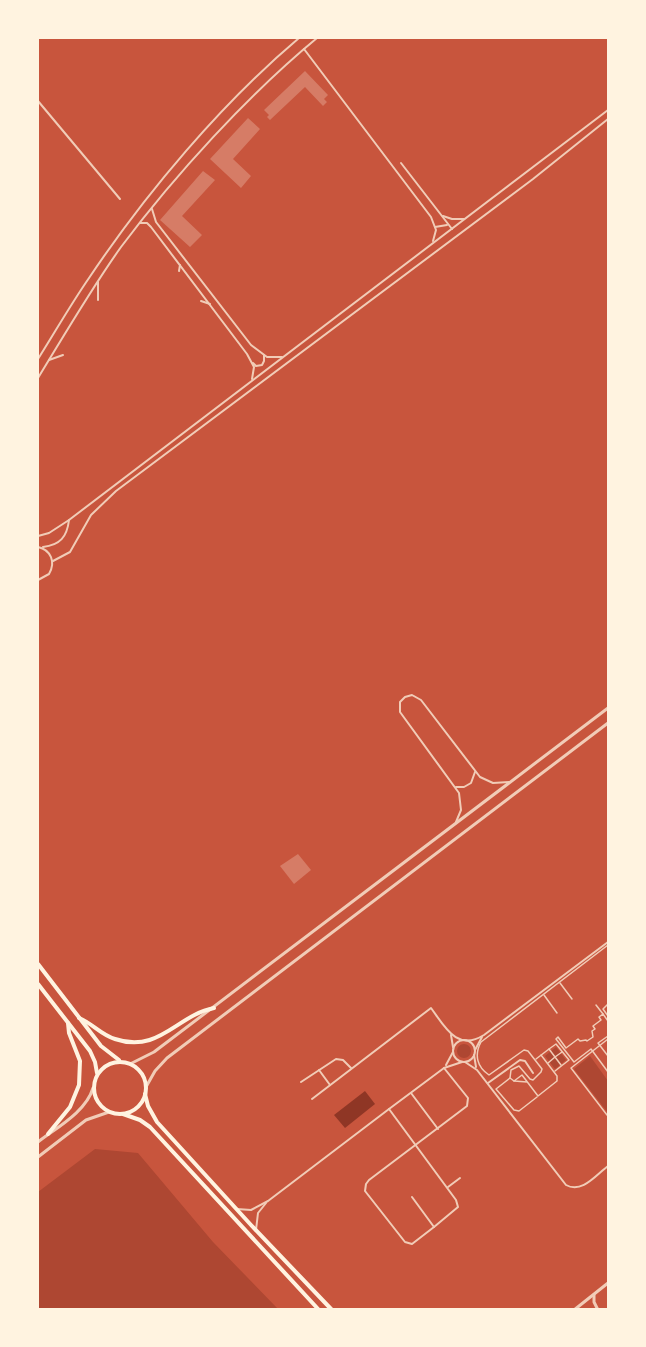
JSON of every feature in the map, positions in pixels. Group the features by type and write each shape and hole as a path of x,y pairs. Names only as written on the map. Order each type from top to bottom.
{"main road":[{"path":"38,964 104,1050 122,1062 130,1064 143,1076 148,1106 153,1117 332,1310"},
{"path":"38,984 92,1055 97,1073 93,1088 96,1100 109,1112 135,1117 150,1127 319,1310"},
{"path":"79,1018 110,1037 125,1042 140,1042 163,1035 202,1011 214,1008"},
{"path":"48,1134 70,1107 79,1085 80,1061 69,1033 68,1023"},
{"path":"97,1073 108,1064 122,1062"},
{"path":"123,1114 138,1107 146,1094"}],"street":[{"path":"38,359 87,280 155,190 235,98 299,38"},
{"path":"38,378 98,282 140,223 216,136 317,38"},
{"path":"304,49 431,217 435,227 431,245"},
{"path":"38,101 39,106 120,199"},
{"path":"38,536 49,533 69,520 609,110"},
{"path":"52,561 70,552 91,515 116,491 534,179 609,119"},
{"path":"401,163 452,229"},
{"path":"152,209 155,220 251,345 264,356 284,357"},
{"path":"442,216 456,219 466,218"},
{"path":"149,224 150,221 155,220"},
{"path":"140,223 149,224 253,363 256,366 262,364 264,356"},
{"path":"435,227 448,224"},
{"path":"179,271 180,265"},
{"path":"98,282 98,300"},
{"path":"201,301 210,304"},
{"path":"49,360 63,355"},
{"path":"251,381 254,373 253,363"},
{"path":"39,547 53,545 62,540 68,529 69,520"},
{"path":"38,580 49,574 52,561 50,554 39,547"},
{"path":"454,825 462,804 456,787 400,712 400,702 405,696 415,696 421,700 475,772 484,780 502,784 511,781"},
{"path":"130,1064 154,1052 214,1008 609,708"},
{"path":"146,1087 155,1071 167,1058 609,723"},
{"path":"456,787 464,788 471,783 475,772"},
{"path":"510,1078 510,1070 519,1066 533,1080 542,1069 528,1051 524,1050 489,1076 478,1063 476,1055 481,1042 609,944"},
{"path":"236,1209 251,1210 268,1201 444,1068 452,1057 456,1044 473,1041 484,1035 609,944"},
{"path":"560,982 572,999"},
{"path":"543,994 558,1013"},
{"path":"609,1004 603,1009 609,1016"},
{"path":"596,1005 609,1021"},
{"path":"312,1099 431,1008 457,1039 471,1043 475,1052 477,1070"},
{"path":"593,1051 591,1049 574,1062 556,1039 558,1038 566,1048 578,1039 587,1041 592,1037 592,1031 595,1029 593,1026 601,1020 599,1017 603,1014"},
{"path":"448,1031 456,1058 477,1070 566,1185 575,1189 581,1187 609,1166"},
{"path":"444,1068 471,1060 477,1044 484,1035"},
{"path":"609,1037 598,1043 600,1045 571,1068 607,1115 609,1114"},
{"path":"535,1060 556,1044 569,1060 554,1071"},
{"path":"600,1045 609,1056"},
{"path":"549,1049 562,1066"},
{"path":"593,1051 609,1072"},
{"path":"548,1063 562,1052"},
{"path":"510,1078 496,1089 513,1110 519,1111 557,1081 554,1071 541,1055"},
{"path":"301,1082 338,1059 352,1068"},
{"path":"488,1083 520,1060 525,1061 533,1073"},
{"path":"388,1109 416,1146 456,1200 458,1207 412,1244 405,1242 365,1191 366,1184 369,1180 416,1146 464,1109 468,1098 444,1068"},
{"path":"319,1070 330,1086"},
{"path":"514,1081 522,1075 538,1096"},
{"path":"510,1078 514,1081 527,1082"},
{"path":"38,1142 83,1106 90,1098 93,1088"},
{"path":"410,1093 438,1129"},
{"path":"38,1157 86,1120 109,1112"},
{"path":"447,1188 460,1178"},
{"path":"412,1197 434,1227"},
{"path":"256,1230 258,1213 268,1201"},
{"path":"574,1310 609,1283"},
{"path":"595,1294 594,1302 598,1310"}],"shaded area":[{"path":"461,1044 467,1044 471,1051 467,1058 461,1058 457,1054 457,1048"},
{"path":"556,1047 566,1060 555,1069 545,1056"},
{"path":"590,1056 608,1081 608,1113 574,1069"},
{"path":"365,1091 375,1104 345,1128 334,1115"},
{"path":"95,1149 138,1153 213,1242 278,1309 38,1309 38,1192"}],"building":[{"path":"305,71 328,95 324,99 327,102 323,106 305,87 270,120 264,110"},
{"path":"248,118 260,129 233,159 251,176 241,188 210,159"},
{"path":"203,171 215,180 182,216 202,235 190,247 160,220"},
{"path":"298,854 311,870 294,884 280,866"}]}
